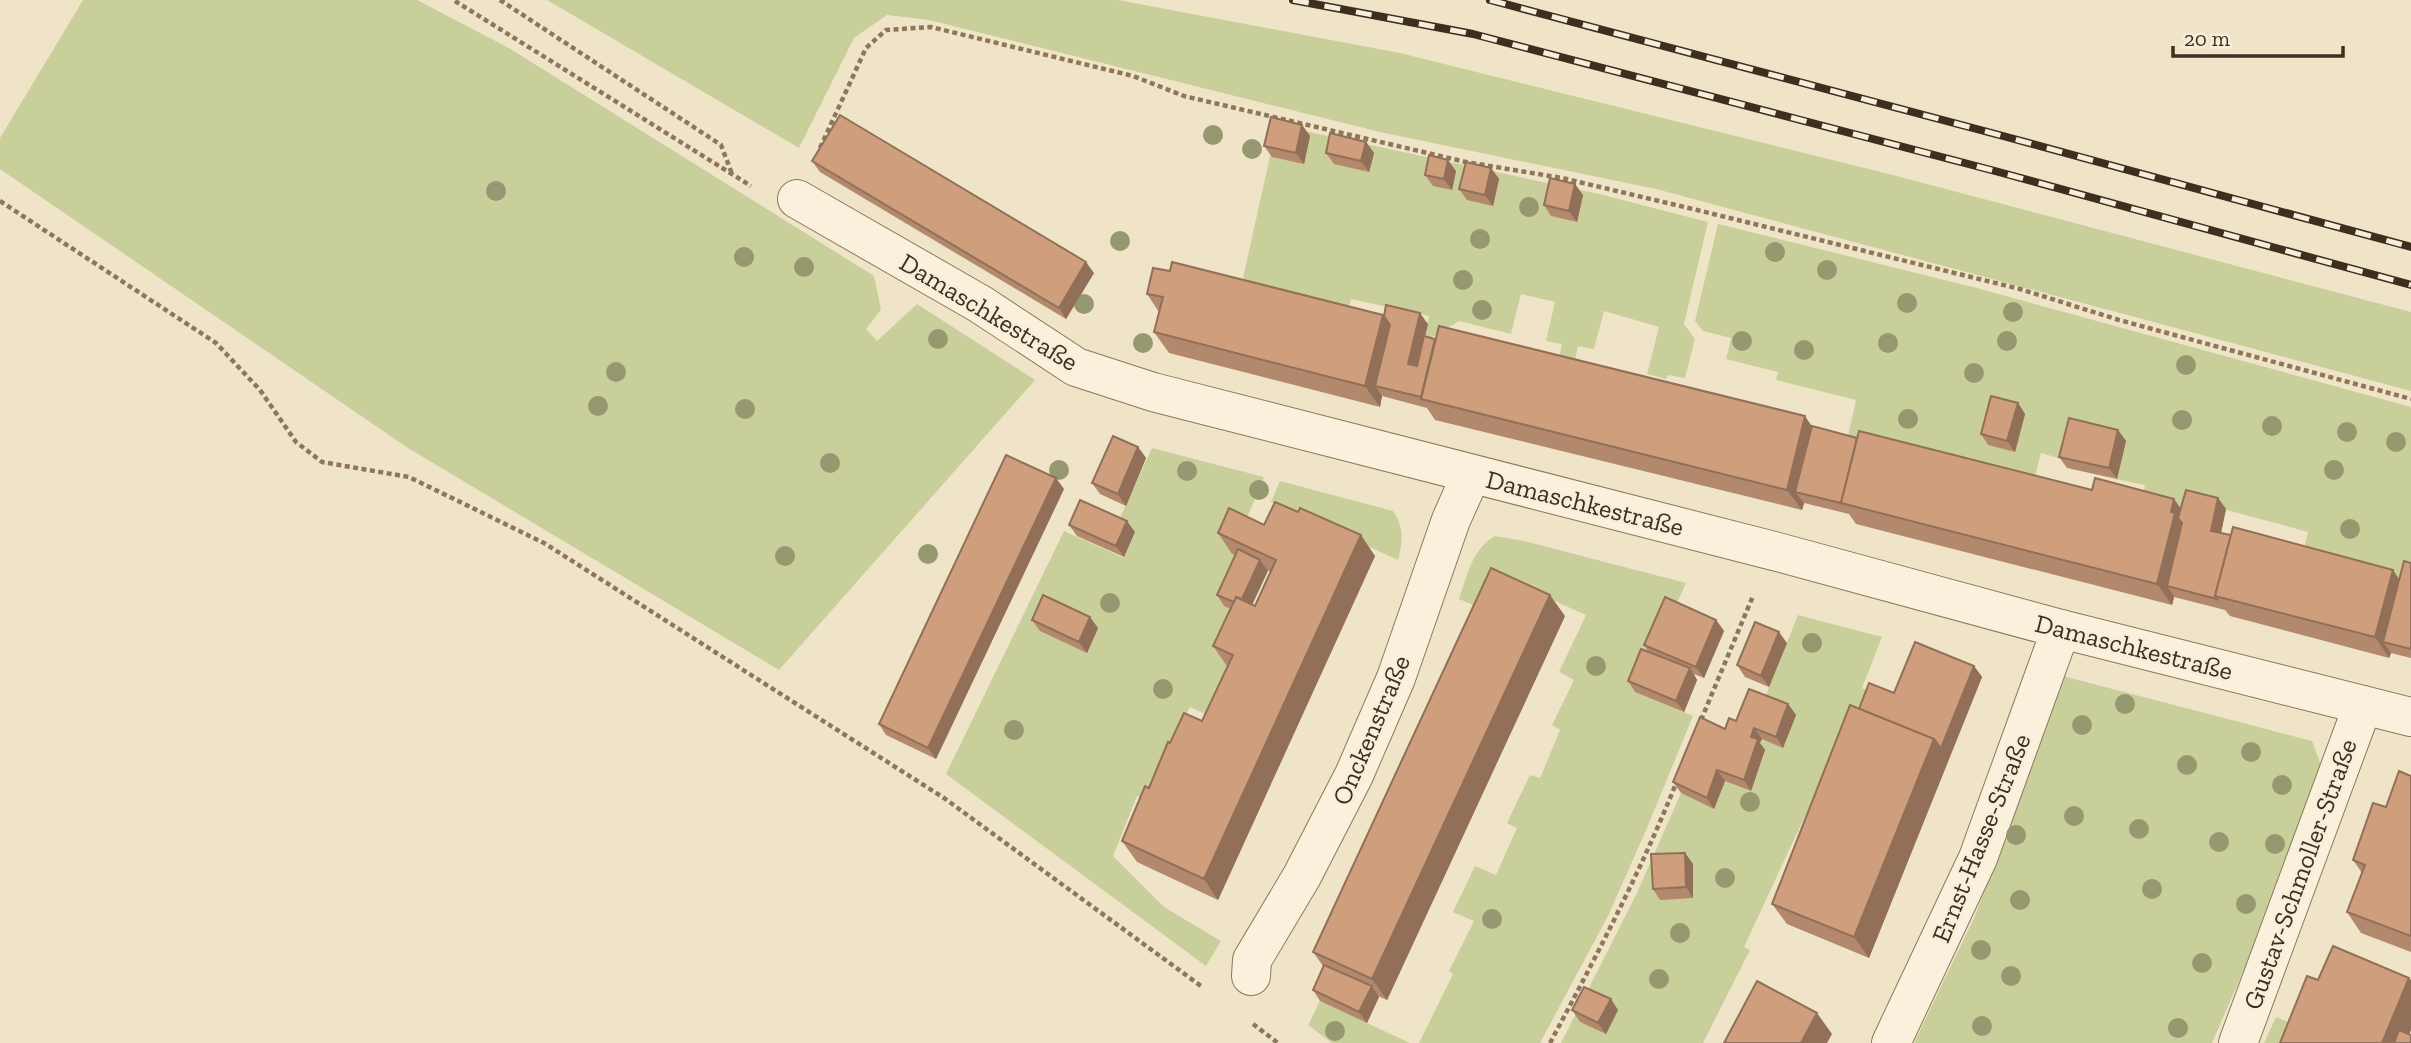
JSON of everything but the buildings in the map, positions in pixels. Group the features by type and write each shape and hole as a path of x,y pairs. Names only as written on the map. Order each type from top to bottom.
{"street":[{"name":"Damaschkestraße","path":"797,199 980,304 1076,367 1175,399 2411,717"},
{"name":"Onckenstraße","path":"1251,976 1252,960 1302,876 1354,775 1396,678 1451,520 1471,475"},
{"name":"Ernst-Hasse-Straße","path":"1891,1043 1978,858 2061,629"},
{"name":"Gustav-Schmoller-Straße","path":"2238,1043 2362,705"}],"path":[{"path":"500,0 720,145 732,174"},
{"path":"455,1 784,207 797,199 866,48 886,30 931,27 1133,76 1184,96 1466,162 1562,178 2020,289 2119,320 2411,399"},
{"path":"0,201 216,343 260,390 296,442 322,462 409,477 544,543 944,798 1203,987"},
{"path":"1700,723 1734,637 1774,551"},
{"path":"1550,1043 1656,834 1680,772"},
{"path":"1247,1020 1278,1043"}],"green space":[{"path":"83,0 417,0 507,47 874,276 881,310 866,329 877,341 917,304 1035,380 779,670 408,448 0,169 0,138"},
{"path":"547,0 1118,0 1400,53 1889,174 2411,312 2411,391 1656,189 1380,132 929,20 887,15 854,38 799,148"},
{"path":"1277,125 1599,194 1708,222 1684,324 1695,339 1685,378 1668,375 1666,379 1647,374 1659,327 1604,311 1594,349 1578,346 1575,361 1559,358 1562,344 1546,341 1555,302 1521,294 1511,334 1459,321 1424,342 1429,316 1351,299 1345,323 1239,296"},
{"path":"1718,224 1973,287 2411,407 2411,576 2407,591 2301,563 2308,532 2194,501 2188,520 2139,507 2145,485 2115,479 2126,442 2069,461 2041,453 2035,476 1985,463 1846,445 1856,400 1776,380 1778,372 1726,359 1731,338 1703,331 1695,321"},
{"path":"1152,448 1264,477 1232,554 1246,560 1225,606 1251,618 1205,714 1190,707 1145,799 1137,796 1113,856 1164,907 1221,941 1206,966 946,774 1064,531 1124,558 1135,533 1117,524"},
{"path":"1280,481 1393,511 1402,534 1398,560 1271,502"},
{"path":"1495,536 1686,583 1636,692 1693,716 1608,916 1540,1043 1419,1043 1453,974 1449,971 1474,921 1453,912 1475,866 1496,875 1517,828 1507,823 1530,775 1540,778 1560,730 1552,725 1574,680 1559,672 1586,615 1501,577 1485,610 1459,599 1476,556 1487,541"},
{"path":"1798,615 1882,637 1862,688 1877,694 1827,769 1744,947 1750,950 1703,1043 1561,1043 1636,895 1681,793 1714,808 1725,781 1751,791 1765,751 1759,748 1762,739 1763,702"},
{"path":"2063,676 2312,741 2321,765 2255,944 2212,1043 1914,1043 1975,916"},
{"path":"1320,1001 1410,1043 1332,1043 1308,1025"},
{"path":"2276,1017 2308,1030 2303,1043 2264,1043"}],"railway":[{"path":"1293,0 1473,34 1995,171 2411,285"},
{"path":"1490,0 2411,247"}]}
